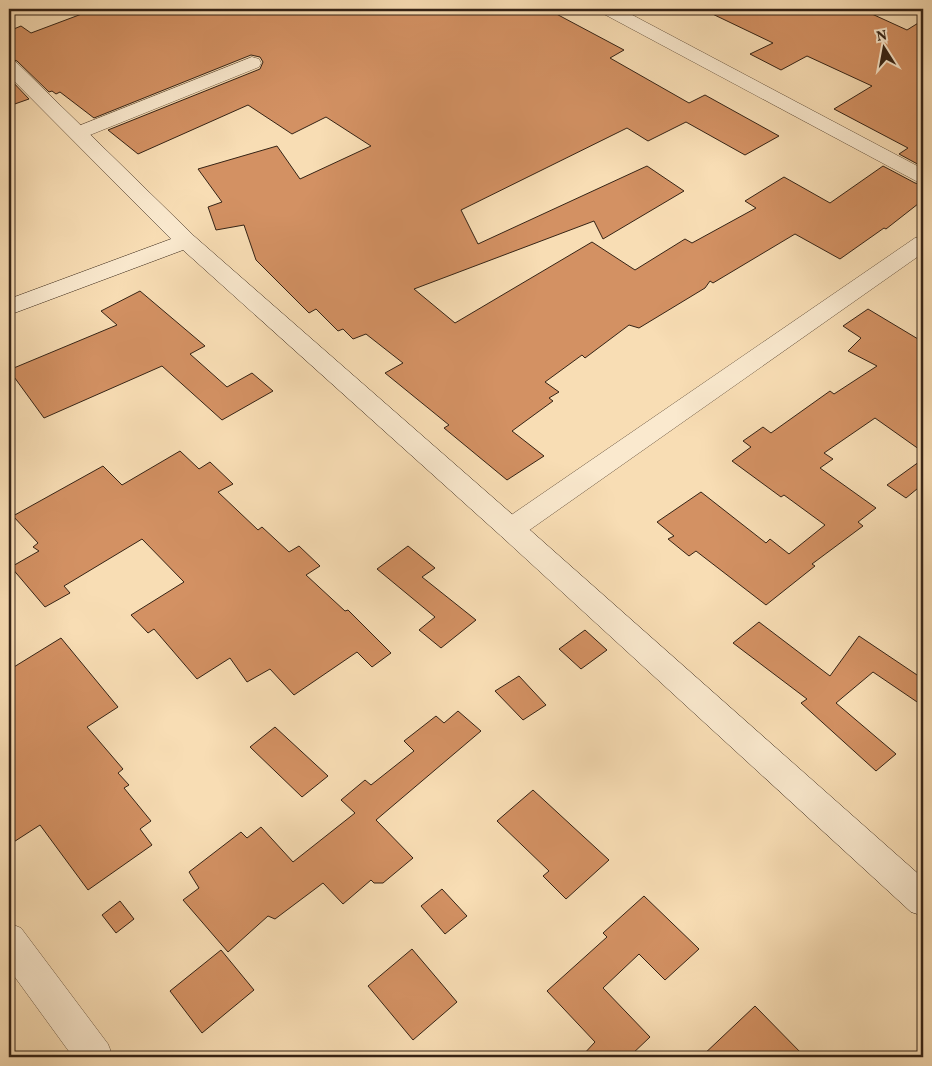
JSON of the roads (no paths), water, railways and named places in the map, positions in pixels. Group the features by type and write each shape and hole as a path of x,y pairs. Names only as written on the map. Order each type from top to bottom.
{"street":[{"path":"608,9 923,177"},
{"path":"78,133 252,63"},
{"path":"9,66 186,241 511,529 923,900"},
{"path":"9,307 186,241"},
{"path":"511,529 923,243"},
{"path":"9,940 95,1057"}]}
